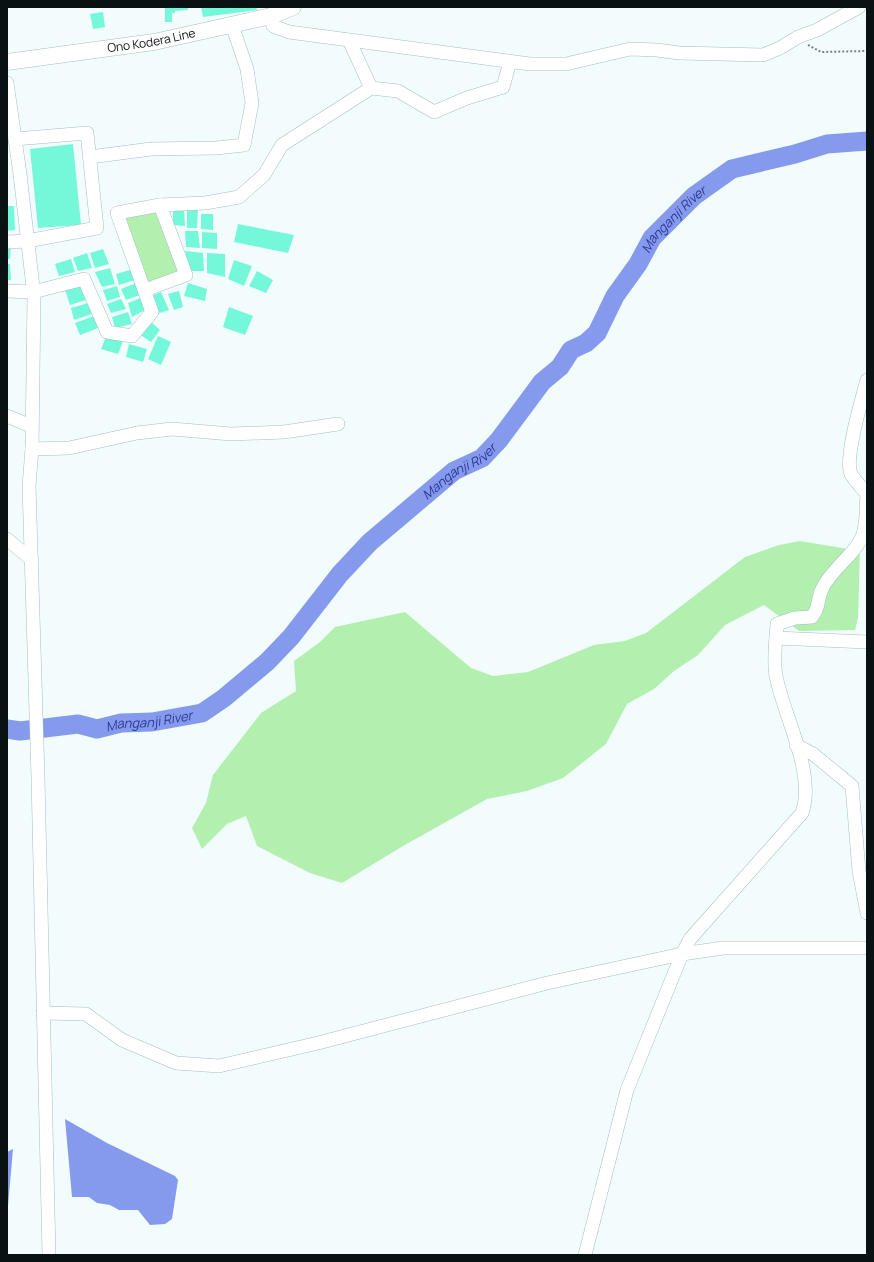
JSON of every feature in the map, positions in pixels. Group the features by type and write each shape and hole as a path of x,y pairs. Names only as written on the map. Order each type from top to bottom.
{"main road":[{"name":"Ono Kodera Line","path":"7,62 154,42 271,16 293,7"}],"street":[{"path":"271,16 273,26 289,32 510,62 530,64 566,64 630,49 657,50 679,53 763,55 780,48 798,36 817,30 859,7"},
{"path":"90,157 151,149 216,148 244,145 252,103 246,69 232,25"},
{"path":"349,40 371,88"},
{"path":"7,242 27,241 97,228 116,213 160,205 205,204 239,197 264,175 282,145 371,88 398,91 434,112 468,98 503,87 510,62"},
{"path":"7,83 33,292 32,449 29,486 38,772 49,1255"},
{"path":"15,139 87,133 97,228"},
{"path":"144,290 186,275 160,205"},
{"path":"7,291 33,292 84,279 107,332 132,336 152,312 116,213"},
{"path":"585,1255 627,1090 682,954 690,939 802,813 806,801 807,788 776,675 777,624 795,618 812,617 818,610 822,589 846,556 857,545 863,534 867,494 851,474 849,464 855,426 867,380"},
{"path":"7,416 31,426"},
{"path":"32,449 69,448 137,433 172,429 216,434 238,434 284,432 338,424"},
{"path":"7,539 32,560"},
{"path":"776,638 867,642"},
{"path":"796,745 813,754 852,786 859,871 867,913"},
{"path":"43,1013 86,1014 122,1040 176,1063 219,1066 318,1043 547,983 682,954 723,948 867,948"}],"path":[{"path":"798,36 809,46 821,52 867,51"}],"green space":[{"path":"157,210 182,273 147,283 122,218"},
{"path":"800,541 860,551 858,618 855,630 799,631 764,605 725,625 698,655 674,671 654,689 627,704 606,744 563,778 527,791 487,799 403,846 342,883 310,873 257,846 246,816 227,824 202,849 192,828 206,803 213,775 261,713 296,691 294,661 320,642 335,627 405,612 471,668 493,676 528,672 594,645 625,641 646,633 745,557 779,545"}],"water":[{"path":"65,1119 107,1143 175,1176 178,1180 172,1219 165,1224 150,1225 138,1210 119,1210 110,1205 97,1203 89,1197 72,1197"},
{"path":"13,1149 8,1206 7,1206 7,1152"}],"building":[{"path":"165,7 188,7 188,10 175,11 175,13 172,13 172,22 165,22"},
{"path":"201,7 256,7 257,10 203,17"},
{"path":"103,12 105,27 93,29 90,14"},
{"path":"73,144 81,225 38,228 30,149"},
{"path":"7,206 14,206 15,230 7,231"},
{"path":"173,207 184,207 185,226 173,225"},
{"path":"198,208 197,228 187,228 187,209"},
{"path":"201,214 213,214 213,230 201,229"},
{"path":"238,224 294,235 288,253 234,242"},
{"path":"185,231 198,231 200,248 186,247"},
{"path":"202,232 217,233 217,249 202,248"},
{"path":"7,247 11,247 10,259 7,259"},
{"path":"103,249 109,264 95,268 90,253"},
{"path":"185,251 203,253 204,271 190,271"},
{"path":"87,253 92,268 78,271 73,258"},
{"path":"207,253 225,254 225,277 207,273"},
{"path":"71,259 75,272 59,276 55,264"},
{"path":"234,260 252,266 244,286 228,279"},
{"path":"7,264 10,264 11,280 7,280"},
{"path":"110,268 115,284 102,287 95,272"},
{"path":"130,270 135,280 119,285 116,274"},
{"path":"257,271 273,280 266,293 249,286"},
{"path":"136,283 140,295 126,300 121,289"},
{"path":"188,283 207,289 205,301 184,296"},
{"path":"80,286 86,300 70,305 65,290"},
{"path":"117,286 120,297 107,301 103,290"},
{"path":"179,291 183,307 174,310 168,294"},
{"path":"161,292 169,310 157,314 151,296"},
{"path":"143,297 147,309 132,317 128,303"},
{"path":"121,299 126,309 111,313 107,304"},
{"path":"88,303 92,314 74,320 71,308"},
{"path":"229,307 253,316 245,335 223,327"},
{"path":"128,312 132,324 115,328 112,317"},
{"path":"94,316 98,328 80,335 75,323"},
{"path":"150,321 160,330 151,342 139,334"},
{"path":"158,336 171,342 161,365 148,359"},
{"path":"106,337 123,341 118,354 101,349"},
{"path":"129,344 147,349 143,362 126,357"}],"waterway":[{"name":"Manganji River","path":"7,729 20,731 78,724 97,729 121,723 152,722 202,713 224,698 267,662 291,637 340,574 370,542 454,471 482,458 499,440 542,382 560,367 571,350 586,343 597,333 615,296 638,264 652,238 694,196 732,169 795,154 827,144 867,141"}]}
